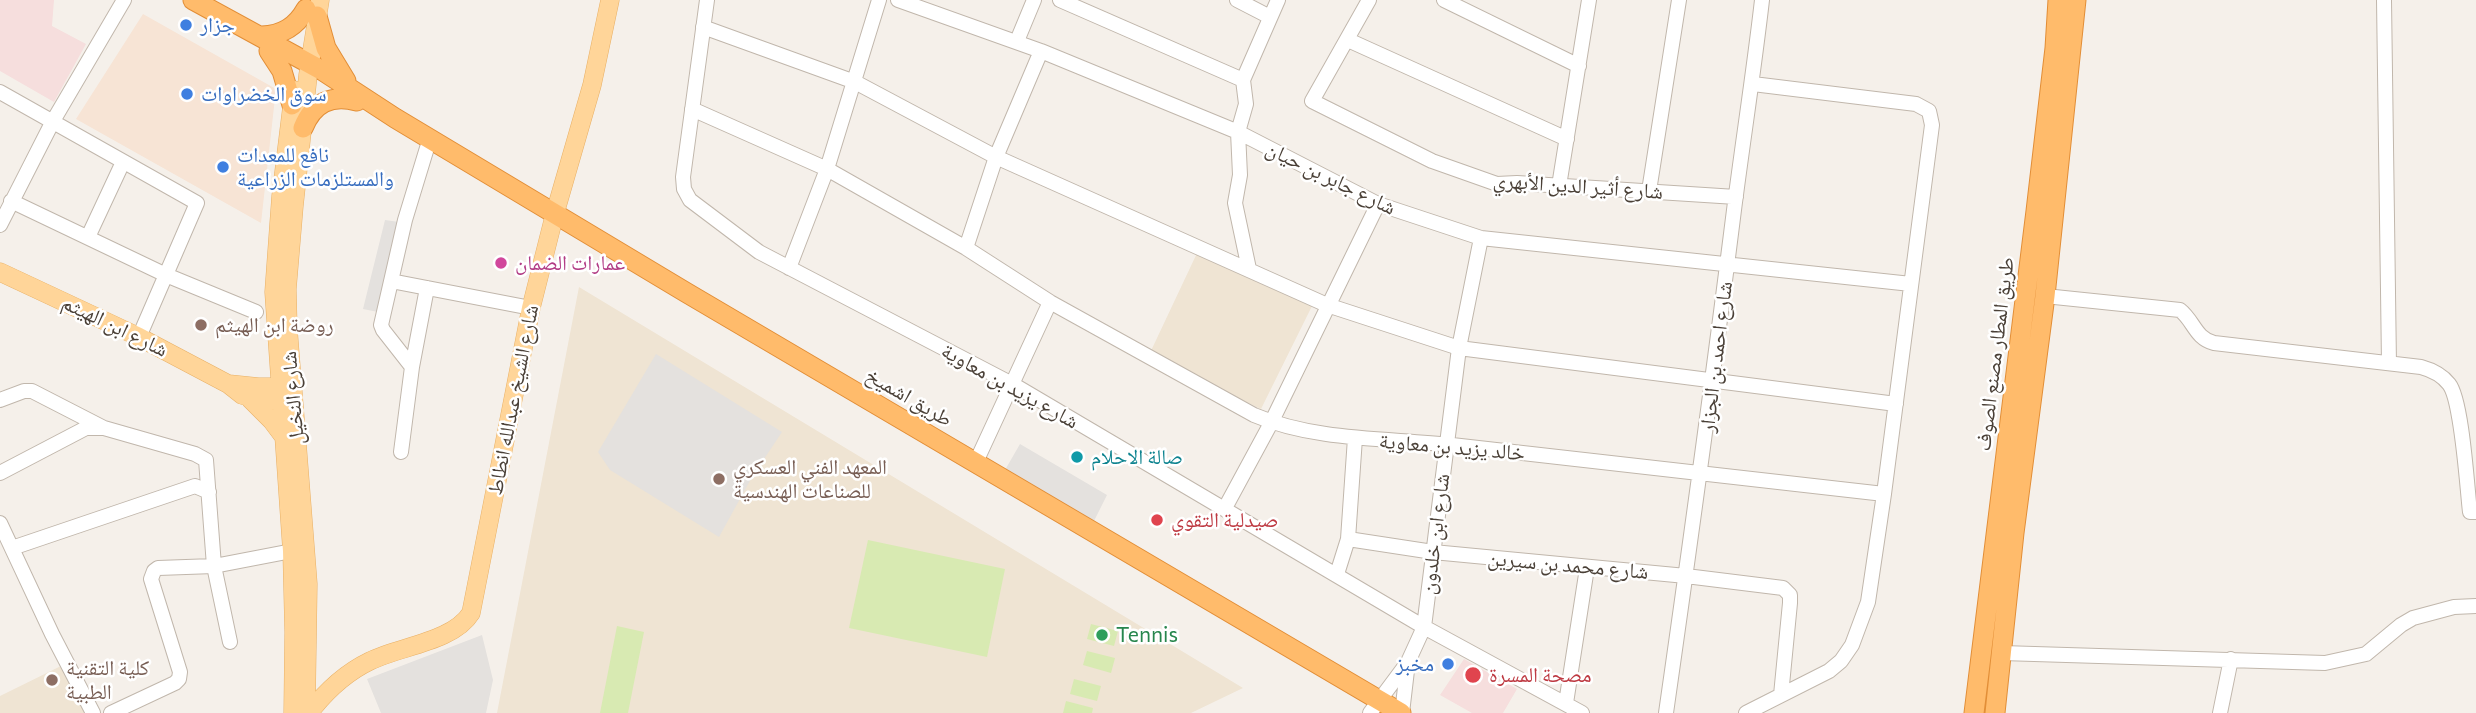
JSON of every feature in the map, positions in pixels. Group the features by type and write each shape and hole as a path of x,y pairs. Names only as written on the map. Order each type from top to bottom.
{"highway":[{"path":"193,0 266,44 282,71 292,105"},
{"name":"طريق المطار مصنع الصوف","path":"1995,713 2002,653 2013,471 2058,0"},
{"name":"طريق المطار مصنع الصوف","path":"1974,713 2013,471 2045,296 2076,0"},
{"path":"266,44 295,24 313,6 334,63 355,95 324,102 307,117 303,128"},
{"name":"طريق اشميخ","path":"266,44 430,138 976,462 1375,706 1402,713"}],"main road":[{"name":"شارع الشيخ عبدالله انطاط","path":"307,713 333,686 357,668 388,653 450,633 462,625 471,613 531,308 592,85 610,0"},
{"name":"شارع النخيل","path":"307,713 308,584 286,393 277,356 274,320 275,264 292,105 303,66 313,6"},
{"name":"شارع النخيل","path":"293,713 292,551 284,437 288,289 303,128 303,66"},
{"name":"شارع ابن الهيثم","path":"0,272 139,337 240,389"},
{"path":"240,389 264,375 277,356"},
{"path":"240,389 286,393"},
{"path":"240,389 284,437"},
{"path":"287,713 294,693"}],"street":[{"path":"0,225 53,121 124,0"},
{"name":"شارع يزيد بن معاوية","path":"707,0 683,177 684,189 690,200 759,252 1014,385 1424,627 1582,713"},
{"path":"789,268 827,169 879,0"},
{"name":"شارع جابر بن حيان","path":"898,0 1017,41 1238,132 1378,204 1481,239 1911,284"},
{"path":"1017,41 1034,0"},
{"path":"1060,0 1243,80"},
{"path":"1237,0 1270,17"},
{"path":"1249,269 1235,203 1240,175 1238,132 1246,104 1243,80 1278,0"},
{"path":"1369,0 1349,40 1567,139"},
{"path":"1444,0 1579,66"},
{"path":"1559,186 1589,0"},
{"path":"1649,191 1679,0"},
{"name":"شارع احمد بن الجزار","path":"1666,713 1714,379 1762,0"},
{"path":"2384,0 2389,363"},
{"path":"703,27 855,82 996,157 1327,305 1459,348 1896,404"},
{"name":"شارع أثير الدين الأبهري","path":"1349,40 1312,101 1432,161 1497,184 1736,197"},
{"path":"966,248 996,157 1041,51"},
{"path":"1746,713 1829,671 1841,661 1852,645 1868,602 1932,125 1929,111 1916,104 1753,84"},
{"path":"0,92 197,203 139,337"},
{"name":"خالد يزيد بن معاوية","path":"692,109 827,169 966,248 1050,302 1271,423 1355,438 1446,444 1884,494"},
{"path":"412,367 382,328 405,220 430,138"},
{"path":"88,237 124,162"},
{"path":"12,201 166,275 256,313"},
{"path":"1225,508 1271,423 1378,204"},
{"name":"شارع ابن خلدون","path":"1408,662 1424,627 1459,348 1481,239"},
{"path":"391,281 531,308"},
{"path":"401,452 412,367 427,288"},
{"path":"2045,296 2180,310 2188,316 2197,334 2205,341 2214,343 2432,370 2450,385 2460,426 2470,512 2476,512"},
{"path":"976,462 1014,385 1050,302"},
{"path":"0,400 24,390 32,391 104,428 201,456 206,460 214,566 230,642"},
{"path":"0,473 86,428 104,428"},
{"path":"1337,574 1348,539 1355,438"},
{"path":"12,548 195,486 209,492"},
{"path":"0,523 93,713"},
{"name":"شارع محمد بن سيرين","path":"1348,539 1433,552 1776,586 1787,591 1790,603 1781,695"},
{"path":"111,713 175,684 179,679 180,672 152,579 153,571 158,568 214,566 292,551"},
{"path":"1566,703 1587,568"},
{"path":"2002,653 2231,659 2311,664 2366,654 2413,618 2454,607 2476,606"},
{"path":"2220,713 2231,659"},
{"path":"1375,706 1408,662"},
{"path":"1402,713 1408,662"}],"shaded area":[{"path":"0,0 54,0 52,26 86,44 54,102 0,71"},
{"path":"143,14 276,89 261,223 76,119"},
{"path":"385,220 399,222 378,312 363,309"},
{"path":"1198,251 1313,304 1261,409 1149,355"},
{"name":"المعهد الفني العسكري للصناعات الهندسية","path":"579,287 1243,688 1191,713 497,713"},
{"path":"656,354 782,432 752,477 719,537 610,470 598,452"},
{"path":"1020,444 1107,495 1094,521 1005,470"},
{"path":"482,635 493,680 486,713 381,713 367,679"},
{"name":"مصحة المسرة","path":"1464,659 1517,689 1503,713 1472,713 1440,695"},
{"name":"كلية التقنية الطبية","path":"65,664 87,713 0,713 0,696"}],"green space":[{"path":"868,540 1005,569 987,657 849,628"},
{"name":"Tennis","path":"1091,624 1118,631 1114,646 1087,639"},
{"path":"617,626 644,632 628,713 600,713"},
{"name":"Tennis","path":"1087,651 1115,658 1111,673 1083,665"},
{"path":"1074,679 1101,686 1097,701 1070,694"},
{"path":"1066,701 1093,708 1092,713 1063,713"}],"place":[{"name":"جزار","path":"186,25"},
{"name":"سوق الخضراوات","path":"187,94"},
{"name":"نافع للمعدات والمستلزمات الزراعية","path":"223,167"},
{"name":"عمارات الضمان","path":"501,263"},
{"name":"روضة ابن الهيثم","path":"201,325"},
{"name":"صالة الاحلام","path":"1077,457"},
{"name":"المعهد الفني العسكري للصناعات الهندسية","path":"719,479"},
{"name":"صيدلية التقوي","path":"1157,520"},
{"name":"Tennis","path":"1102,635"},
{"name":"مخبز","path":"1448,664"},
{"name":"مصحة المسرة","path":"1473,675"},
{"name":"كلية التقنية الطبية","path":"52,680"}]}
